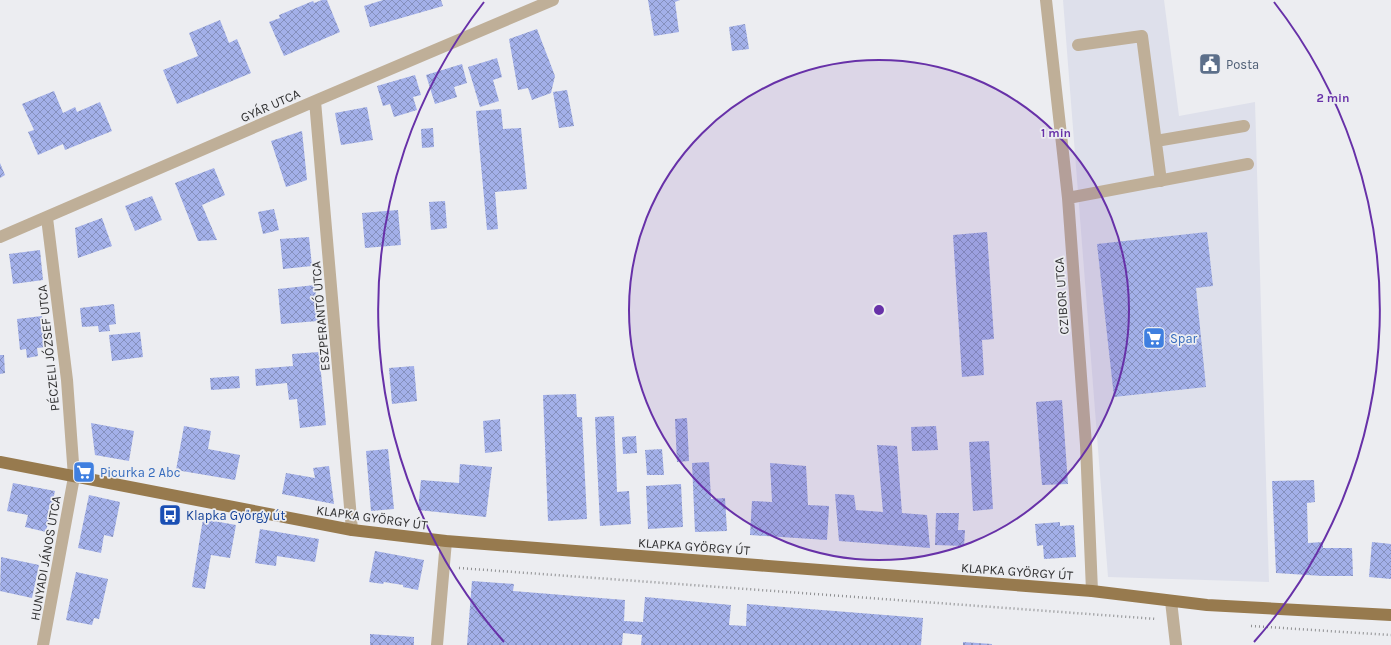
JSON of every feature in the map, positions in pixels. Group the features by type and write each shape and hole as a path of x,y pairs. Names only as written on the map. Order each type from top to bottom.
{"main road":[{"name":"KLAPKA GYÖRGY ÚT","path":"0,462 352,530 446,542 1092,591 1206,605 1391,615"}],"street":[{"name":"GYÁR UTCA","path":"0,237 553,0"},
{"name":"CZIBOR UTCA","path":"1046,0 1068,198 1086,445 1092,591"},
{"path":"1078,45 1142,36 1161,181"},
{"name":"ESZPERANTÓ UTCA","path":"316,101 352,530"},
{"path":"1156,141 1244,126"},
{"path":"1068,198 1248,164"},
{"name":"PÉCZELI JÓZSEF UTCA","path":"47,218 67,380 74,476"},
{"name":"HUNYADI JÁNOS UTCA","path":"43,645 74,476"},
{"path":"437,645 446,542"},
{"path":"1171,601 1176,645"}],"path":[{"path":"443,567 1173,620"},
{"path":"1244,625 1391,635"}],"shaded area":[{"path":"1063,0 1164,0 1179,116 1255,102 1269,582 1108,577"}],"building":[{"path":"327,0 340,32 284,56 269,22 280,18 279,15 313,1 314,3"},
{"path":"383,0 441,0 443,6 370,27 364,6"},
{"path":"648,0 680,0 675,2 679,32 654,36"},
{"path":"220,20 229,43 237,39 251,73 177,104 163,70 198,56 189,33"},
{"path":"745,24 749,49 732,51 729,27"},
{"path":"537,29 555,76 551,93 532,100 528,88 518,90 509,39"},
{"path":"497,58 502,77 493,80 499,101 480,107 468,67"},
{"path":"462,64 467,83 454,87 457,97 435,104 426,75"},
{"path":"415,75 421,95 413,97 417,110 394,117 390,104 383,106 377,86"},
{"path":"567,90 574,126 559,128 553,92"},
{"path":"54,91 63,113 75,107 77,112 100,102 112,131 65,150 63,144 38,155 28,132 34,130 22,104"},
{"path":"367,107 373,140 341,145 335,113"},
{"path":"501,109 503,129 521,128 527,189 495,192 498,229 487,230 476,111"},
{"path":"433,128 434,147 422,148 421,129"},
{"path":"302,131 307,180 286,187 271,141"},
{"path":"0,163 5,175 0,178"},
{"path":"214,168 225,195 202,205 217,240 198,241 175,183"},
{"path":"152,196 162,220 135,231 125,206"},
{"path":"445,201 447,228 431,230 429,202"},
{"path":"274,209 279,230 263,234 258,212"},
{"path":"398,210 401,245 365,248 362,213"},
{"path":"102,218 112,246 78,258 75,228"},
{"path":"987,232 994,339 982,340 984,375 962,377 953,235"},
{"name":"Spar","path":"1207,232 1213,286 1196,288 1206,387 1114,397 1097,244"},
{"path":"309,237 312,266 283,269 280,239"},
{"path":"40,250 43,280 13,284 9,254"},
{"path":"315,285 318,321 281,324 278,289"},
{"path":"114,304 116,324 109,325 110,331 99,332 98,326 82,327 80,308"},
{"path":"42,316 46,347 37,348 38,356 27,358 26,349 20,350 17,319"},
{"path":"140,332 143,357 112,361 109,335"},
{"path":"319,352 326,425 300,428 297,399 289,400 287,383 256,386 255,369 293,366 292,354"},
{"path":"0,355 4,355 5,373 0,374"},
{"path":"414,366 417,401 392,404 389,368"},
{"path":"239,376 240,388 211,390 210,378"},
{"path":"576,394 577,417 582,417 587,519 548,521 543,395"},
{"path":"1062,400 1068,484 1042,485 1036,402"},
{"path":"614,416 617,492 629,491 631,524 600,526 595,417"},
{"path":"687,418 689,461 677,462 675,419"},
{"path":"500,419 502,451 485,453 483,421"},
{"path":"91,423 134,431 129,461 95,455"},
{"path":"184,426 211,431 208,449 240,455 235,480 176,470"},
{"path":"936,426 938,450 912,451 911,427"},
{"path":"636,436 637,453 623,454 622,437"},
{"path":"989,441 993,509 973,511 969,442"},
{"path":"877,445 897,446 902,513 927,515 930,548 839,541 835,494 854,495 856,510 883,512"},
{"path":"388,449 394,509 371,511 366,451"},
{"path":"662,449 664,475 647,475 645,450"},
{"path":"709,462 711,499 725,498 727,531 695,532 692,463"},
{"path":"770,463 806,466 808,505 829,506 827,540 750,535 752,501 772,502"},
{"path":"460,464 492,467 486,517 418,510 421,480 459,483"},
{"path":"329,466 334,504 282,494 286,473 315,478 313,468"},
{"path":"1314,480 1315,502 1307,503 1308,543 1323,542 1323,548 1352,548 1353,576 1276,573 1272,481"},
{"path":"13,483 55,491 46,532 25,527 28,515 7,511"},
{"path":"681,484 683,527 648,529 646,486"},
{"path":"89,495 120,502 113,537 104,535 101,553 78,548"},
{"path":"936,513 959,513 958,530 965,530 964,546 935,545"},
{"path":"203,519 236,525 230,558 211,555 205,589 192,587"},
{"path":"1060,522 1060,526 1074,525 1076,557 1044,559 1043,545 1037,546 1035,524"},
{"path":"260,529 319,539 315,562 277,556 276,566 255,563"},
{"path":"1372,542 1391,544 1391,579 1369,577"},
{"path":"375,551 424,560 418,590 403,587 403,585 384,582 383,584 369,582"},
{"path":"1,557 39,565 32,598 0,591"},
{"path":"76,572 108,579 99,619 94,618 92,625 66,620"},
{"path":"472,581 514,584 513,591 625,600 624,621 643,622 645,597 731,605 729,625 746,626 747,604 923,618 921,645 641,645 642,635 623,633 622,645 467,645"},
{"path":"370,634 414,637 414,645 370,645"},
{"path":"963,642 992,644 992,645 963,645"}],"place":[{"name":"Posta","path":"1210,64"},
{"name":"Spar","path":"1154,338"},
{"name":"Picurka 2 Abc","path":"84,472"},
{"name":"Klapka Győrgy út","path":"170,515"}]}
